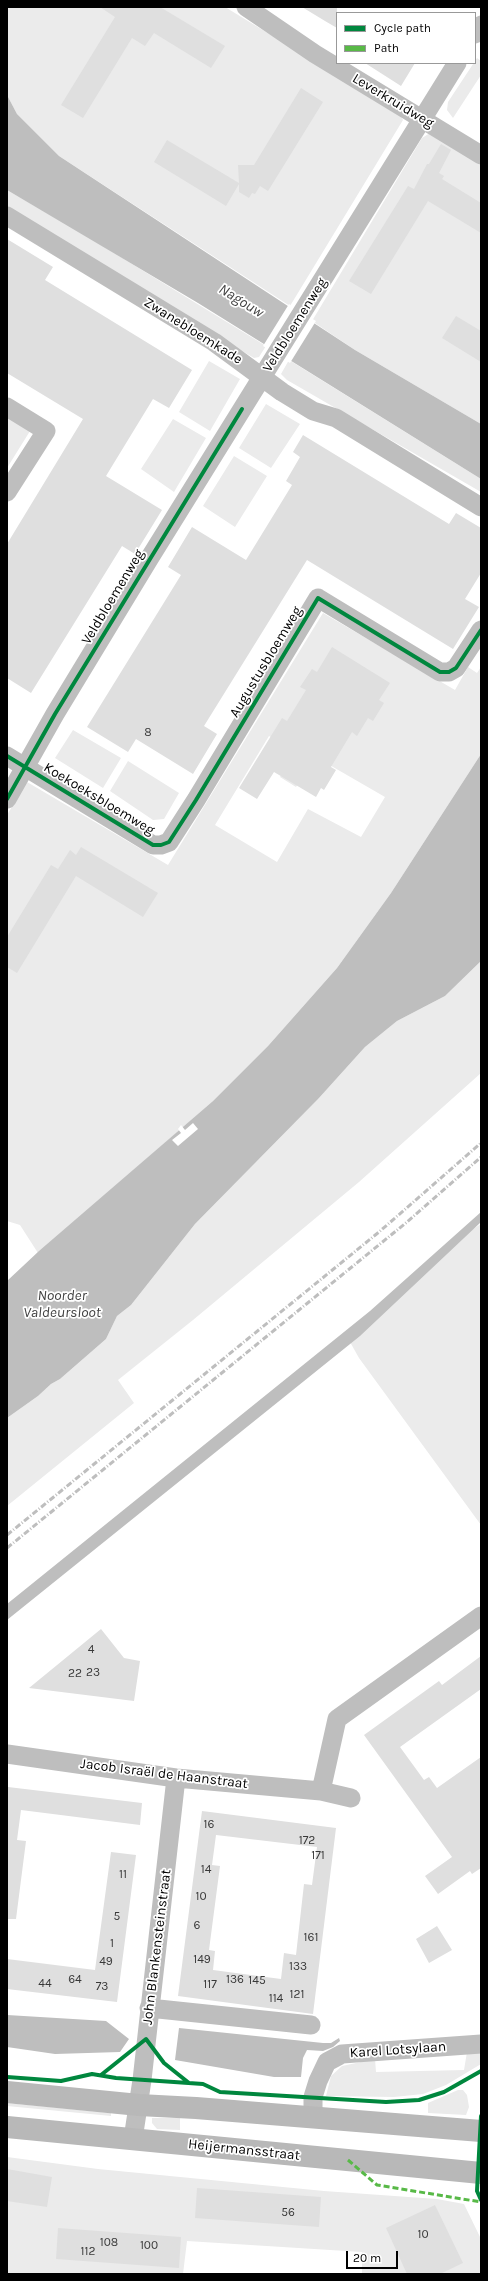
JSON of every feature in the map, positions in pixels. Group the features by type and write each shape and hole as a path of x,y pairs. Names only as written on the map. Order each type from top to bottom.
{"main road":[{"path":"7,2092 139,2105 196,2108 481,2131"},
{"name":"Heijermansstraat","path":"7,2127 481,2173"}],"street":[{"name":"Leverkruidweg","path":"246,7 315,54 481,154"},
{"name":"Veldbloemenweg","path":"7,799 26,768 55,714 456,64"},
{"name":"Zwanebloemkade","path":"7,216 214,342 267,370 282,392 313,411 336,418 481,507"},
{"path":"7,407 46,431 7,492"},
{"name":"Augustusbloemweg","path":"161,845 169,842 196,800 318,598 440,672 449,672 456,668 481,630"},
{"name":"Koekoeksbloemweg","path":"7,756 153,845 161,845"},
{"path":"321,1791 337,1719 481,1616"},
{"name":"Jacob Israël de Haanstraat","path":"7,1754 176,1778 321,1791 351,1798"},
{"name":"John Blankensteinstraat","path":"134,2139 176,1778"},
{"path":"149,2008 311,2025"},
{"name":"Karel Lotsylaan","path":"313,2118 313,2097 318,2081 327,2062 342,2054 481,2044"}],"shaded area":[{"path":"7,7 225,7 399,113 403,120 290,306 59,156 17,114 7,95"},
{"path":"477,58 481,61 481,75 453,118 447,110 448,102 473,64 476,64"},
{"path":"430,133 481,164 481,424 355,350 312,321 422,138"},
{"path":"7,190 88,237 266,346 259,357 254,358 8,212"},
{"path":"289,360 481,479 481,492 287,380 281,374"},
{"path":"209,361 240,379 210,431 179,412"},
{"path":"266,404 300,424 271,468 239,448"},
{"path":"7,417 30,431 7,468"},
{"path":"173,419 206,438 174,492 141,469"},
{"path":"234,456 267,476 235,527 203,506"},
{"path":"323,613 455,690 468,667 477,673 481,667 481,754 391,893 337,968 268,1046 213,1101 38,1253 20,1225 7,1221 7,815 27,782 168,865","holes":["269,736 287,746 297,746 280,777 296,787 314,756 385,797 361,837 308,809 277,862 215,825"]},
{"path":"73,730 121,758 103,788 55,758"},
{"path":"128,761 179,793 164,819 153,820 110,791"},
{"path":"481,961 481,1073 359,1182 193,1320 118,1380 134,1403 7,1506 7,1418 38,1396 51,1384 60,1379 106,1339 117,1316 131,1305 195,1224 319,1098 365,1047 397,1021 445,996"},
{"path":"481,1224 481,1525 359,1358 350,1342 470,1231"},
{"path":"467,2052 481,2052 481,2064 446,2085 423,2094 394,2097 326,2096 331,2076 342,2066 375,2059 376,2072 464,2070"},
{"path":"458,2090 463,2090 467,2095 469,2107 466,2115 428,2113 428,2103"},
{"path":"7,2103 111,2113 111,2116 7,2106"},
{"path":"152,2118 180,2118 180,2130 157,2129 152,2123"},
{"path":"7,2157 98,2169 324,2191 437,2199 464,2204 481,2239 481,2274 362,2274 362,2252 187,2241 183,2274 7,2274"}],"water":[{"name":"Nagouw","path":"7,95 17,114 59,156 355,350 481,424 481,479 198,303 7,190"},
{"name":"Noorder Valdeursloot","path":"481,754 481,961 445,996 397,1021 365,1047 319,1098 195,1224 131,1305 117,1316 106,1339 60,1379 51,1384 38,1396 7,1418 7,1281 39,1251 213,1101 268,1046 337,968 391,893"},
{"path":"481,1212 481,1222 360,1336 7,1620 7,1604 370,1311"},
{"path":"7,2015 106,2021 129,2039 120,2052 55,2054 7,2047"},
{"path":"179,2028 323,2043 331,2043 339,2038 340,2041 333,2047 323,2051 307,2050 303,2058 301,2077 274,2077 175,2060"}],"pier":[{"path":"289,304 316,321 290,363 263,346"},
{"path":"193,1123 198,1129 178,1146 172,1140 181,1133 178,1129 181,1125 185,1130"}],"building":[{"path":"100,7 160,7 225,46 211,68 154,33 145,46 132,38 83,118 61,105 115,17"},
{"path":"302,7 337,7 336,27"},
{"path":"367,64 414,64 401,86"},
{"path":"301,88 323,102 268,191 260,186 255,194 252,193 249,198 239,192 239,184 226,206 154,162 167,140 239,183 238,165 254,165"},
{"path":"441,144 451,150 439,173 444,176 442,179 481,203 481,233 428,201 371,294 349,281 408,186 414,189 427,164 429,164"},
{"path":"7,239 53,267 45,280 192,370 169,408 153,399 106,476 162,510 135,554 122,546 31,693 7,678 7,544 83,419 7,373"},
{"path":"456,316 481,331 481,362 442,338"},
{"path":"303,435 449,524 456,513 481,528 481,573 465,599 479,607 453,649 307,560 204,726 217,734 193,774 136,739 128,752 87,727 181,575 168,567 192,527 246,560 292,485 286,481 300,457 293,452"},
{"path":"332,647 390,683 379,700 384,703 373,721 368,718 357,736 352,732 331,767 336,770 324,790 321,788 316,797 274,772 257,799 239,788 282,718 287,721 306,690 300,687 312,669 317,672"},
{"path":"81,847 158,893 143,917 76,876 17,973 7,967 7,937 51,865 58,869 70,850 76,855"},
{"path":"101,1629 124,1658 140,1661 134,1701 29,1688"},
{"path":"481,1656 481,1689 400,1747 424,1780 429,1777 437,1788 481,1757 481,1868 472,1874 470,1871 438,1894 425,1876 452,1857 364,1735 439,1681 442,1685"},
{"path":"8,1787 142,1803 140,1825 21,1810 17,1840 26,1841 16,1919 7,1919"},
{"path":"202,1811 336,1828 313,2014 178,1996","holes":["216,1835 317,1847 312,1885 304,1884 296,1955 284,1953 281,1979 213,1970 215,1951 209,1950 220,1866 212,1865"]},
{"path":"111,1852 136,1855 117,2002 7,1989 7,1959 95,1970"},
{"path":"437,1926 452,1950 429,1963 416,1939"},
{"path":"7,2169 52,2177 47,2207 7,2201"},
{"path":"197,2188 321,2197 319,2227 195,2218"},
{"path":"435,2205 463,2263 440,2274 407,2274 386,2228"},
{"path":"58,2228 181,2237 179,2268 56,2259"}],"railway":[{"path":"7,1535 379,1232 481,1143"},
{"path":"7,1548 407,1222 481,1157"}],"marked path":[{"path":"348,2160 377,2185 481,2202"}],"cycle path":[{"path":"7,799 55,714 242,409"},
{"path":"7,756 153,845 161,845 169,842 196,800 318,598 440,672 449,672 456,668 481,630"},
{"path":"101,2075 146,2039 164,2063 189,2083"},
{"path":"7,2077 61,2081 92,2074 116,2078 203,2084 220,2092 386,2102 419,2100 444,2092 481,2071"},
{"path":"481,2116 477,2191 481,2200"}]}
